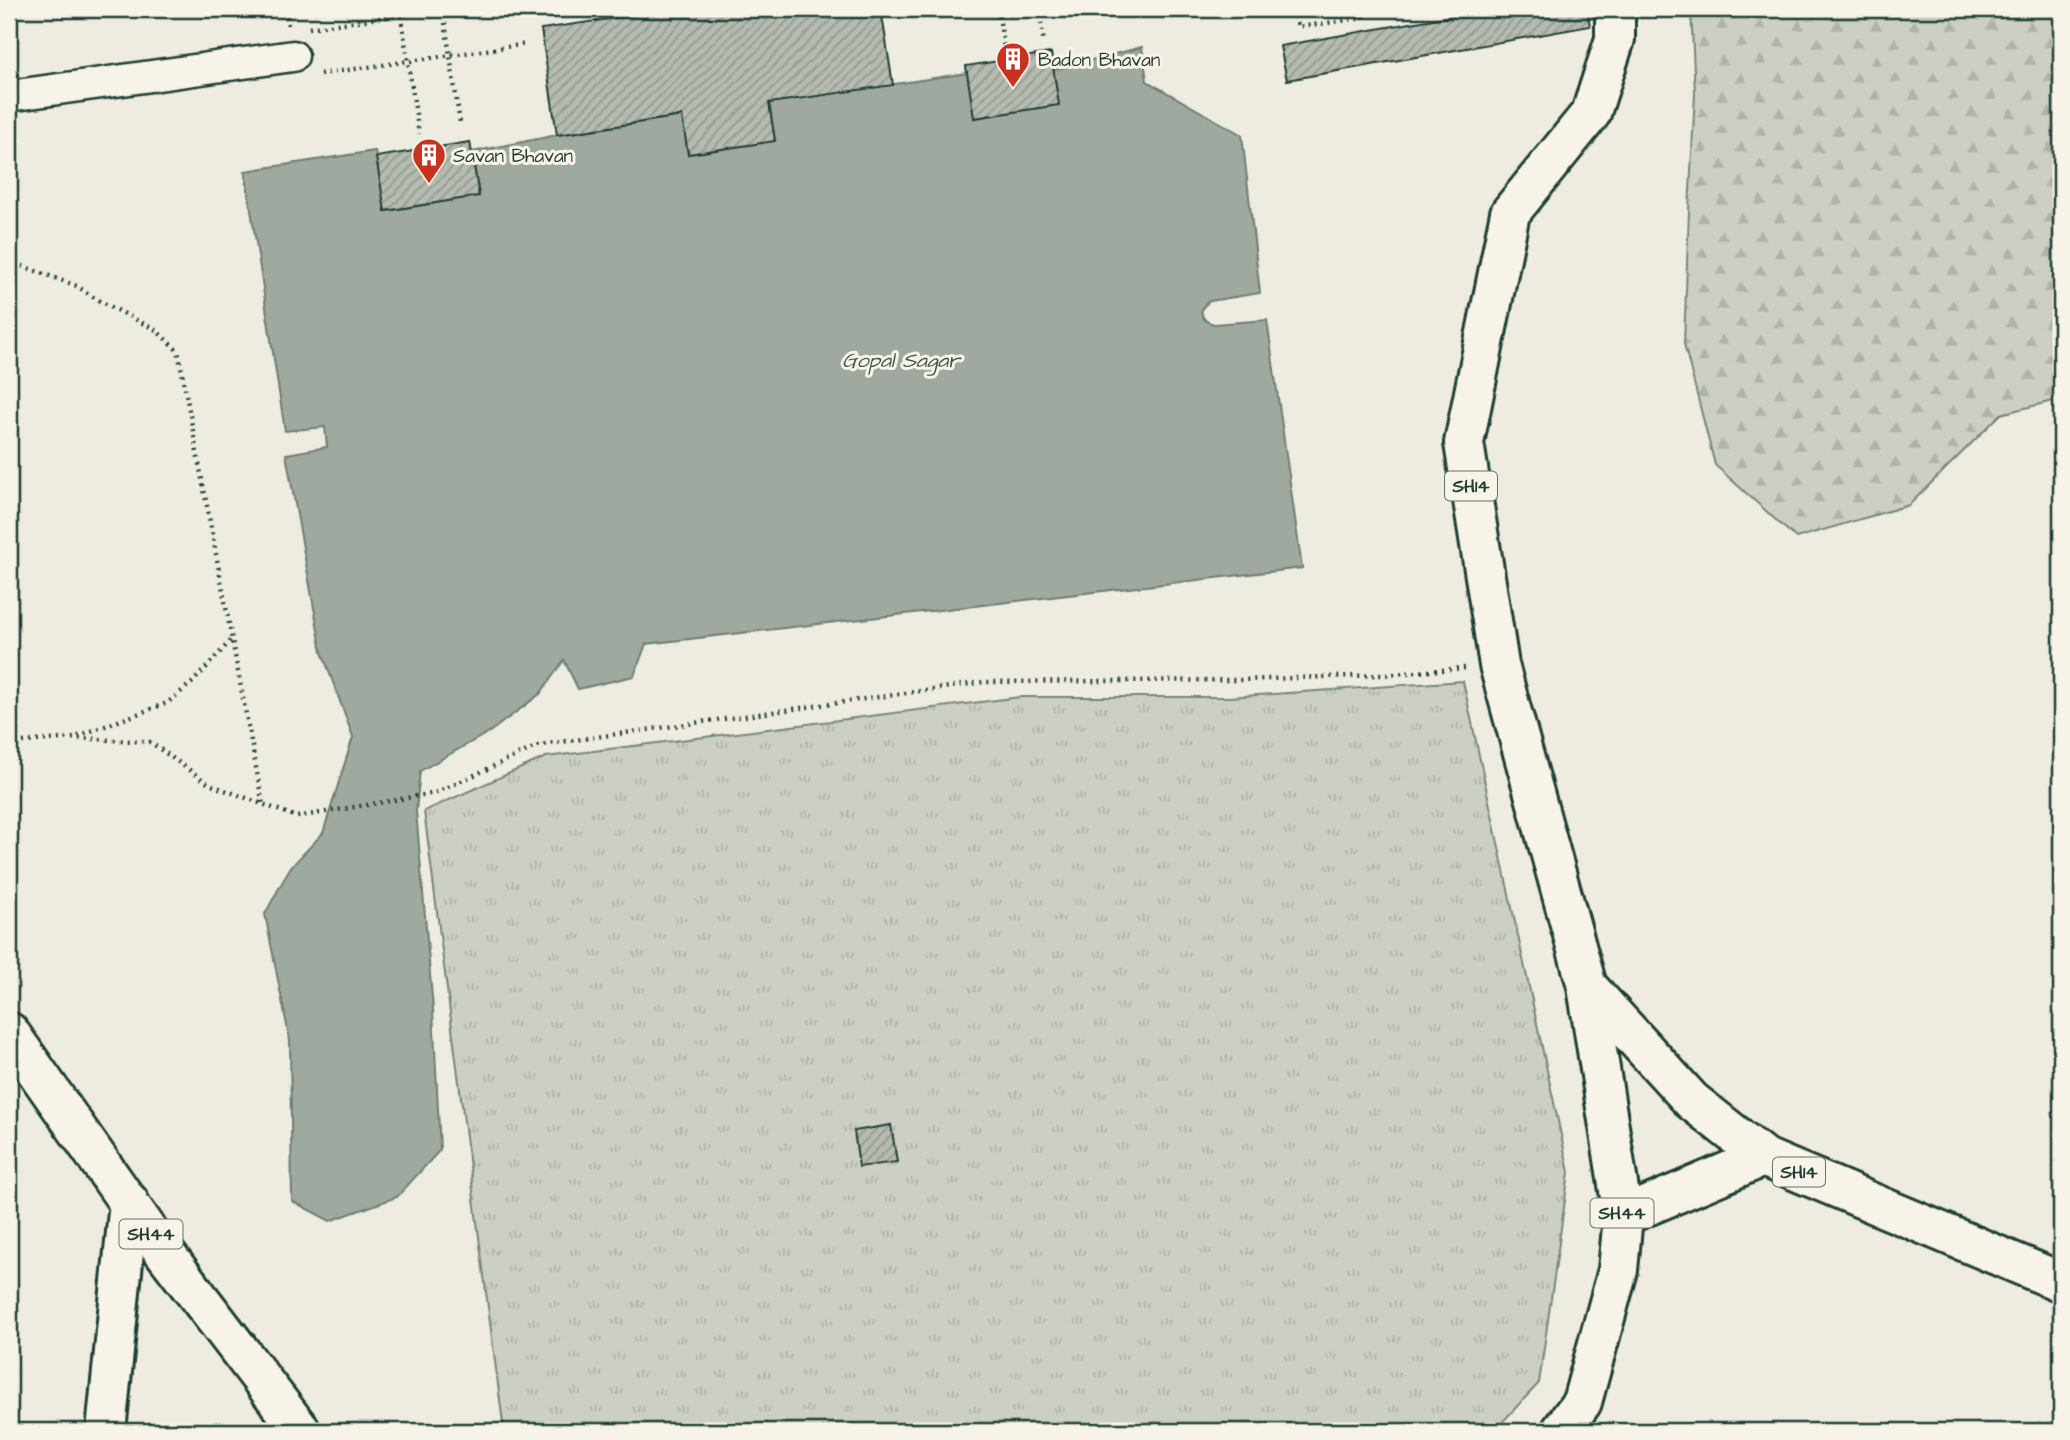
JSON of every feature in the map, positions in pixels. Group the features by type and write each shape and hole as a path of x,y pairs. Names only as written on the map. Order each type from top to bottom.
{"main road":[{"name":"SH14","path":"1615,9 1615,38 1591,113 1510,213 1464,443 1499,665 1587,986 1692,1101 1763,1157 2061,1282"},
{"name":"SH44","path":"1561,1431 1582,1402 1618,1270 1623,1216 1587,986"},
{"name":"SH44","path":"9,1032 151,1235 301,1431"},
{"path":"1623,1216 1763,1157"},
{"path":"106,1431 129,1202"}],"street":[{"path":"9,96 291,43"}],"path":[{"path":"286,9 296,78 527,44"},
{"path":"291,43 401,12 442,9 460,123"},
{"path":"998,9 1004,50"},
{"path":"1039,9 1044,43"},
{"path":"1295,9 1298,27 1363,19 1362,9"},
{"path":"401,12 419,134"},
{"path":"9,261 77,286 96,299 156,330 178,351 263,805"},
{"path":"74,738 167,703 193,682 232,639"},
{"path":"9,743 74,738 150,742 209,784 297,817 435,793 540,745 984,682 1241,680 1370,675 1499,665"}],"green space":[{"path":"1691,9 2061,9 2061,399 2001,414 1909,505 1796,538 1715,465 1684,344 1695,93"},
{"path":"1463,681 1569,1172 1539,1383 1494,1431 504,1431 424,811 546,757 1020,697 1229,697"}],"water":[{"name":"Gopal Sagar","path":"1142,47 1147,81 1242,135 1260,293 1210,301 1203,307 1202,314 1214,324 1267,320 1302,568 646,644 634,676 578,689 564,660 540,694 491,731 420,771 416,811 433,1009 440,1150 397,1197 330,1221 292,1201 290,1041 265,914 290,868 323,833 353,737 322,652 286,454 327,447 325,427 285,431 245,171 375,151 386,211 479,196 472,152 557,135 682,116 688,154 775,140 769,103 968,73 975,118 1058,105 1053,70"}],"building":[{"path":"636,9 881,9 893,85 769,103 775,141 688,154 682,116 557,135 541,29 637,15"},
{"path":"1490,9 1587,9 1590,26 1287,80 1280,46"},
{"name":"Badon Bhavan","path":"1051,53 1059,105 974,118 966,66"},
{"name":"Savan Bhavan","path":"470,142 479,196 385,211 376,157"},
{"path":"891,1125 897,1162 859,1167 854,1131"}],"place":[{"name":"Badon Bhavan","path":"1013,89"},
{"name":"Savan Bhavan","path":"429,185"}]}
